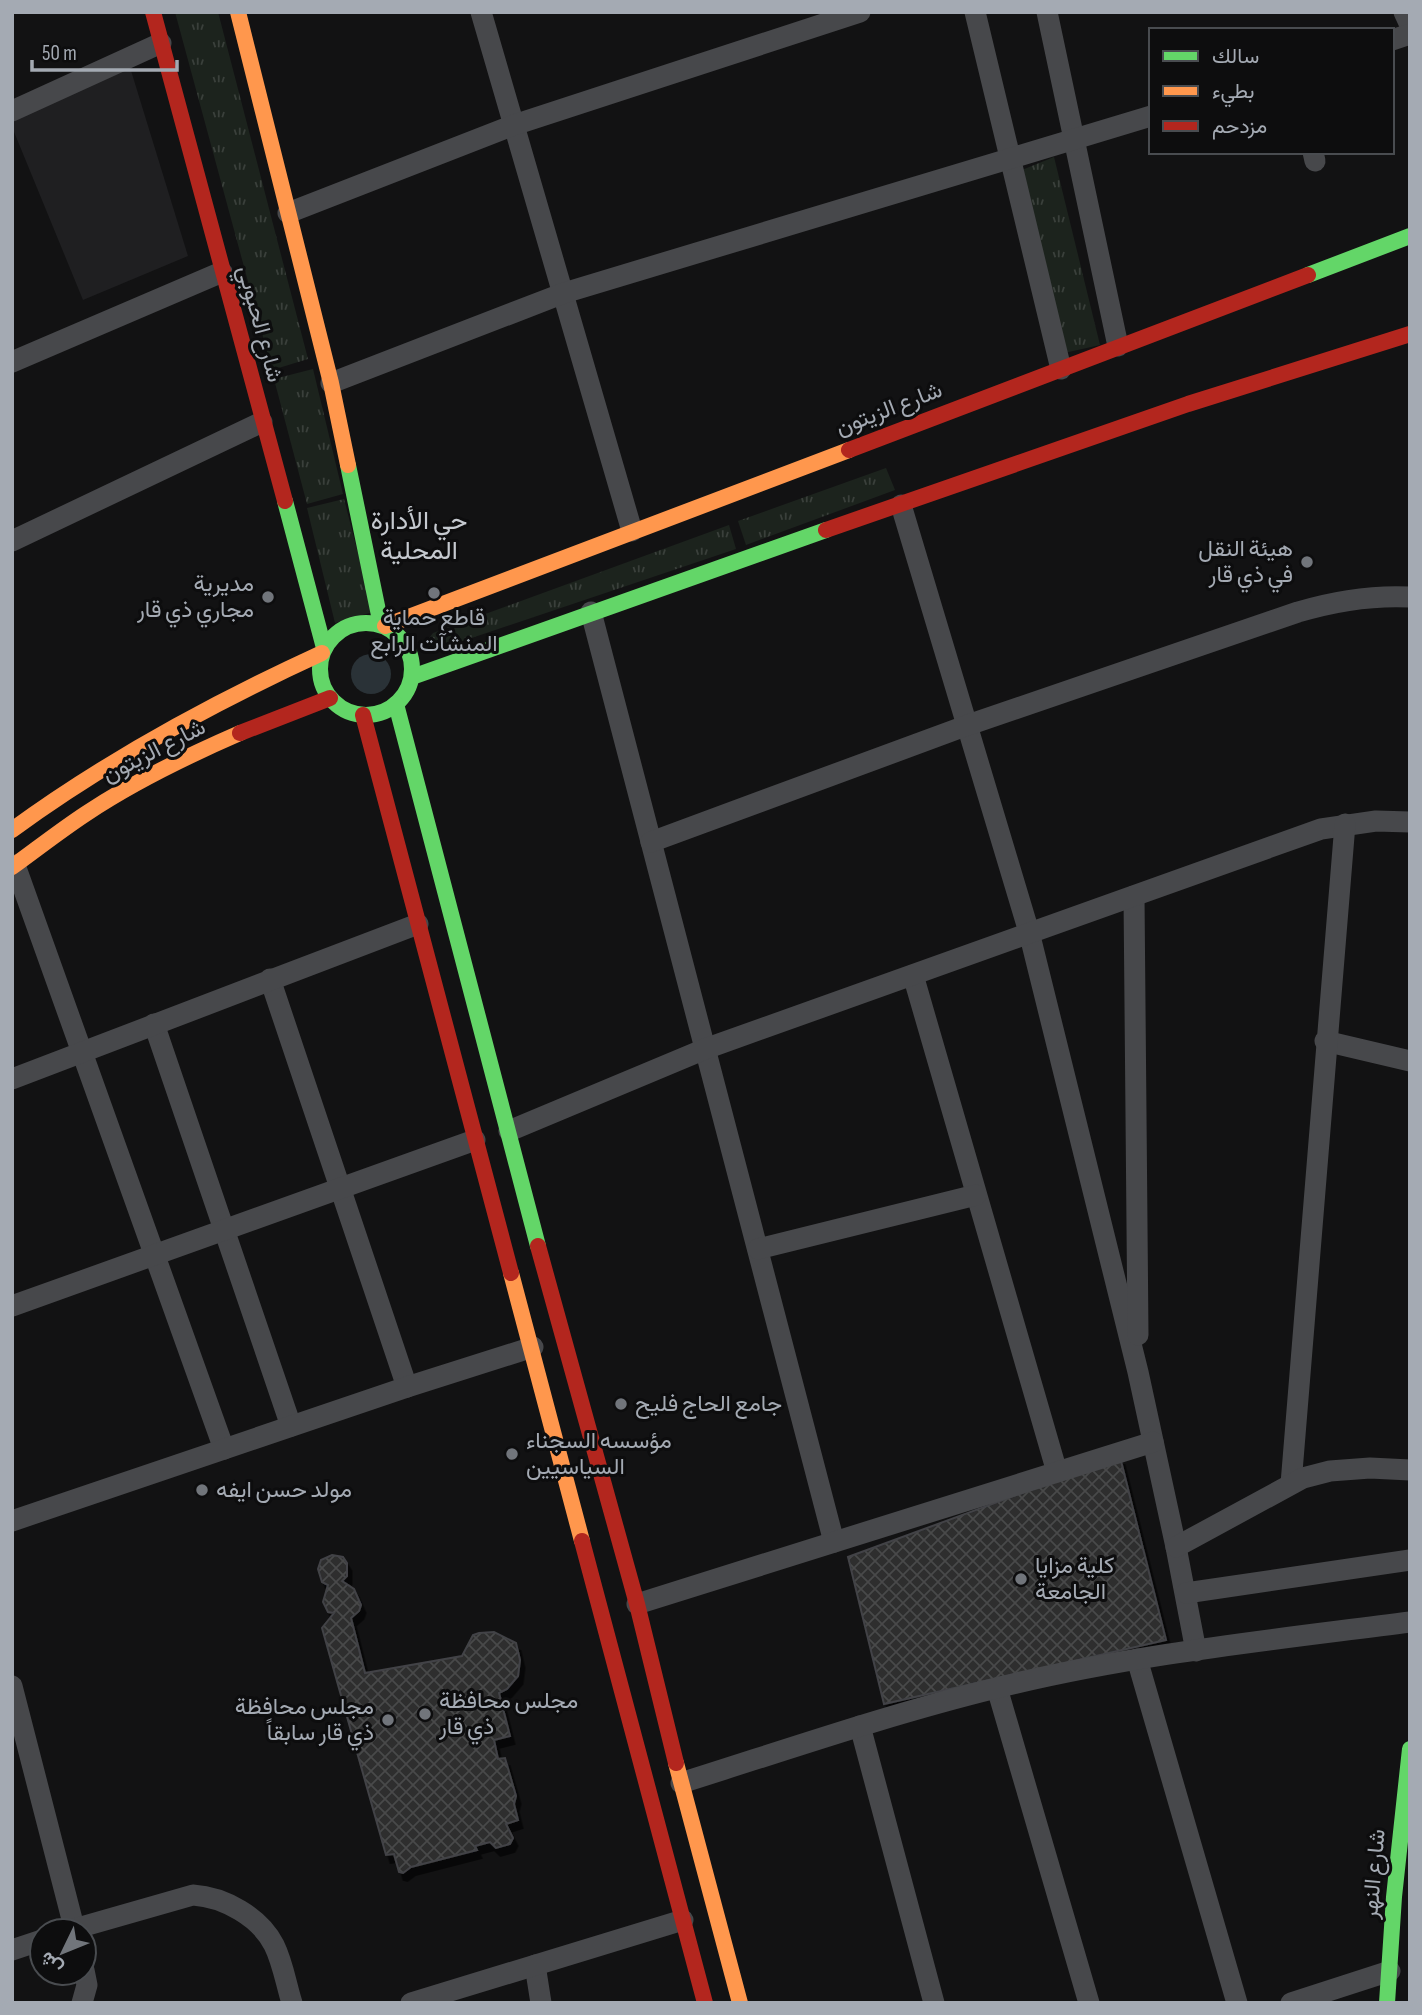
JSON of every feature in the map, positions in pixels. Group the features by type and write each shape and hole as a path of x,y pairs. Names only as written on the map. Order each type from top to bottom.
{"main road":[{"name":"شارع الحبوبي","path":"153,12 323,651"},
{"path":"239,12 331,383 383,626"},
{"name":"شارع الزيتون","path":"383,626 1410,236"},
{"path":"411,677 1188,404 1410,334"},
{"path":"368,622 383,626 398,635 407,647 412,662 408,687 396,704 375,714 363,715 339,707 322,684 319,669 323,651 331,637 354,623 368,622"},
{"name":"شارع الزيتون","path":"12,830 96,772 183,722 323,651"},
{"name":"شارع الزيتون","path":"14,866 95,808 152,775 273,718 330,698"},
{"path":"396,704 509,1131 527,1267 533,1347 705,2003"},
{"path":"363,715 475,1140 527,1267 638,1604 681,1783 740,2003"},
{"name":"شارع النهر","path":"1387,2003 1394,1897 1410,1749"}],"street":[{"path":"481,12 632,531"},
{"path":"288,213 514,125 860,12"},
{"path":"975,12 1061,369"},
{"path":"1047,12 1118,346"},
{"path":"1404,12 1410,25"},
{"path":"12,111 161,43"},
{"path":"331,383 564,293 1149,117"},
{"path":"12,362 222,272"},
{"path":"12,541 262,422"},
{"path":"901,505 1029,932 1138,1372 1186,1593 1195,1651"},
{"path":"651,842 968,725 1310,608 1334,601 1365,597 1410,597"},
{"path":"591,612 834,1542"},
{"path":"509,1131 705,1049 1321,829 1376,821 1410,822"},
{"path":"1291,1484 1325,1041 1345,824"},
{"path":"14,866 224,1449"},
{"path":"1134,895 1138,1372"},
{"path":"12,1079 418,923"},
{"path":"913,975 1057,1472"},
{"path":"270,979 407,1387"},
{"path":"154,1024 291,1426"},
{"path":"1325,1041 1410,1061"},
{"path":"12,1306 475,1140"},
{"path":"758,1249 976,1195"},
{"path":"12,1521 533,1347"},
{"path":"638,1604 1153,1442"},
{"path":"1176,1547 1303,1478 1330,1471 1370,1468 1410,1470"},
{"path":"1186,1593 1410,1560"},
{"path":"681,1783 860,1726 997,1688 1137,1659 1410,1622"},
{"path":"1137,1659 1237,2003"},
{"path":"12,1686 69,1917"},
{"path":"997,1688 1090,2003"},
{"path":"860,1726 934,2003"},
{"path":"98,1922 193,1895 223,1901 244,1914 263,1930 273,1943 292,2003"},
{"path":"411,2003 683,1920"},
{"path":"535,1965 541,2003"},
{"path":"1291,2003 1390,1971"}],"shaded area":[{"path":"129,64 188,256 83,300 12,127 12,113"},
{"path":"371,654 385,660 391,674 385,688 371,694 357,688 351,674 357,660"}],"green space":[{"path":"175,12 218,12 308,359 272,370"},
{"path":"1054,157 1100,345 1064,353 1017,172"},
{"path":"313,369 343,494 307,504 274,379"},
{"path":"886,468 895,490 746,545 738,521"},
{"path":"344,499 373,612 335,623 307,508"},
{"path":"729,525 736,549 430,652 426,642 433,633"}],"building":[{"path":"1120,1457 1166,1640 884,1704 848,1557"},
{"name":"مجلس محافظة ذي قار","path":"332,1555 343,1557 347,1563 347,1576 342,1581 354,1589 361,1605 351,1618 365,1673 462,1656 473,1635 479,1633 494,1632 516,1643 520,1660 518,1676 507,1689 499,1693 510,1736 494,1740 498,1759 505,1758 516,1796 514,1804 518,1820 506,1824 513,1838 510,1844 496,1848 490,1842 475,1846 477,1850 411,1867 403,1873 399,1872 394,1854 386,1855 322,1628 334,1613 328,1612 323,1602 328,1585 322,1582 318,1569 321,1560"}],"traffic: fast":[{"path":"1308,275 1410,236"},
{"path":"348,465 381,625"},
{"path":"285,501 324,648"},
{"path":"412,677 826,530"},
{"path":"366,623 384,626 399,636 409,651 412,669 409,687 399,702 384,712 366,715 348,712 333,702 323,687 320,669 323,651 333,636 348,626 366,623"},
{"path":"396,704 538,1246"},
{"path":"1387,2003 1394,1897 1410,1749"}],"traffic: slow":[{"path":"238,12 331,383 348,465"},
{"path":"385,626 849,450"},
{"path":"12,830 86,779 162,734 322,653"},
{"path":"12,867 77,819 124,790 240,733"},
{"path":"511,1273 582,1541"},
{"path":"676,1763 740,2003"}],"traffic: jam":[{"path":"153,12 285,501"},
{"path":"849,450 1308,275"},
{"path":"826,530 1188,404 1410,334"},
{"path":"240,733 330,698"},
{"path":"363,715 511,1273"},
{"path":"538,1246 637,1604 676,1763"},
{"path":"582,1541 705,2003"}],"place":[{"name":"هيئة النقل في ذي قار","path":"1307,562"},
{"name":"قاطع حماية المنشآت الرابع","path":"434,593"},
{"name":"مديرية مجاري ذي قار","path":"268,597"},
{"name":"جامع الحاج فليح","path":"621,1404"},
{"name":"مؤسسه السجناء السياسيين","path":"512,1454"},
{"name":"مولد حسن ايفه","path":"202,1490"},
{"name":"كلية مزايا الجامعة","path":"1021,1579"},
{"name":"مجلس محافظة ذي قار","path":"425,1714"},
{"name":"مجلس محافظة ذي قار سابقاً","path":"388,1720"}],"district":[{"name":"حي الأدارة المحلية","path":"419,536"}]}
